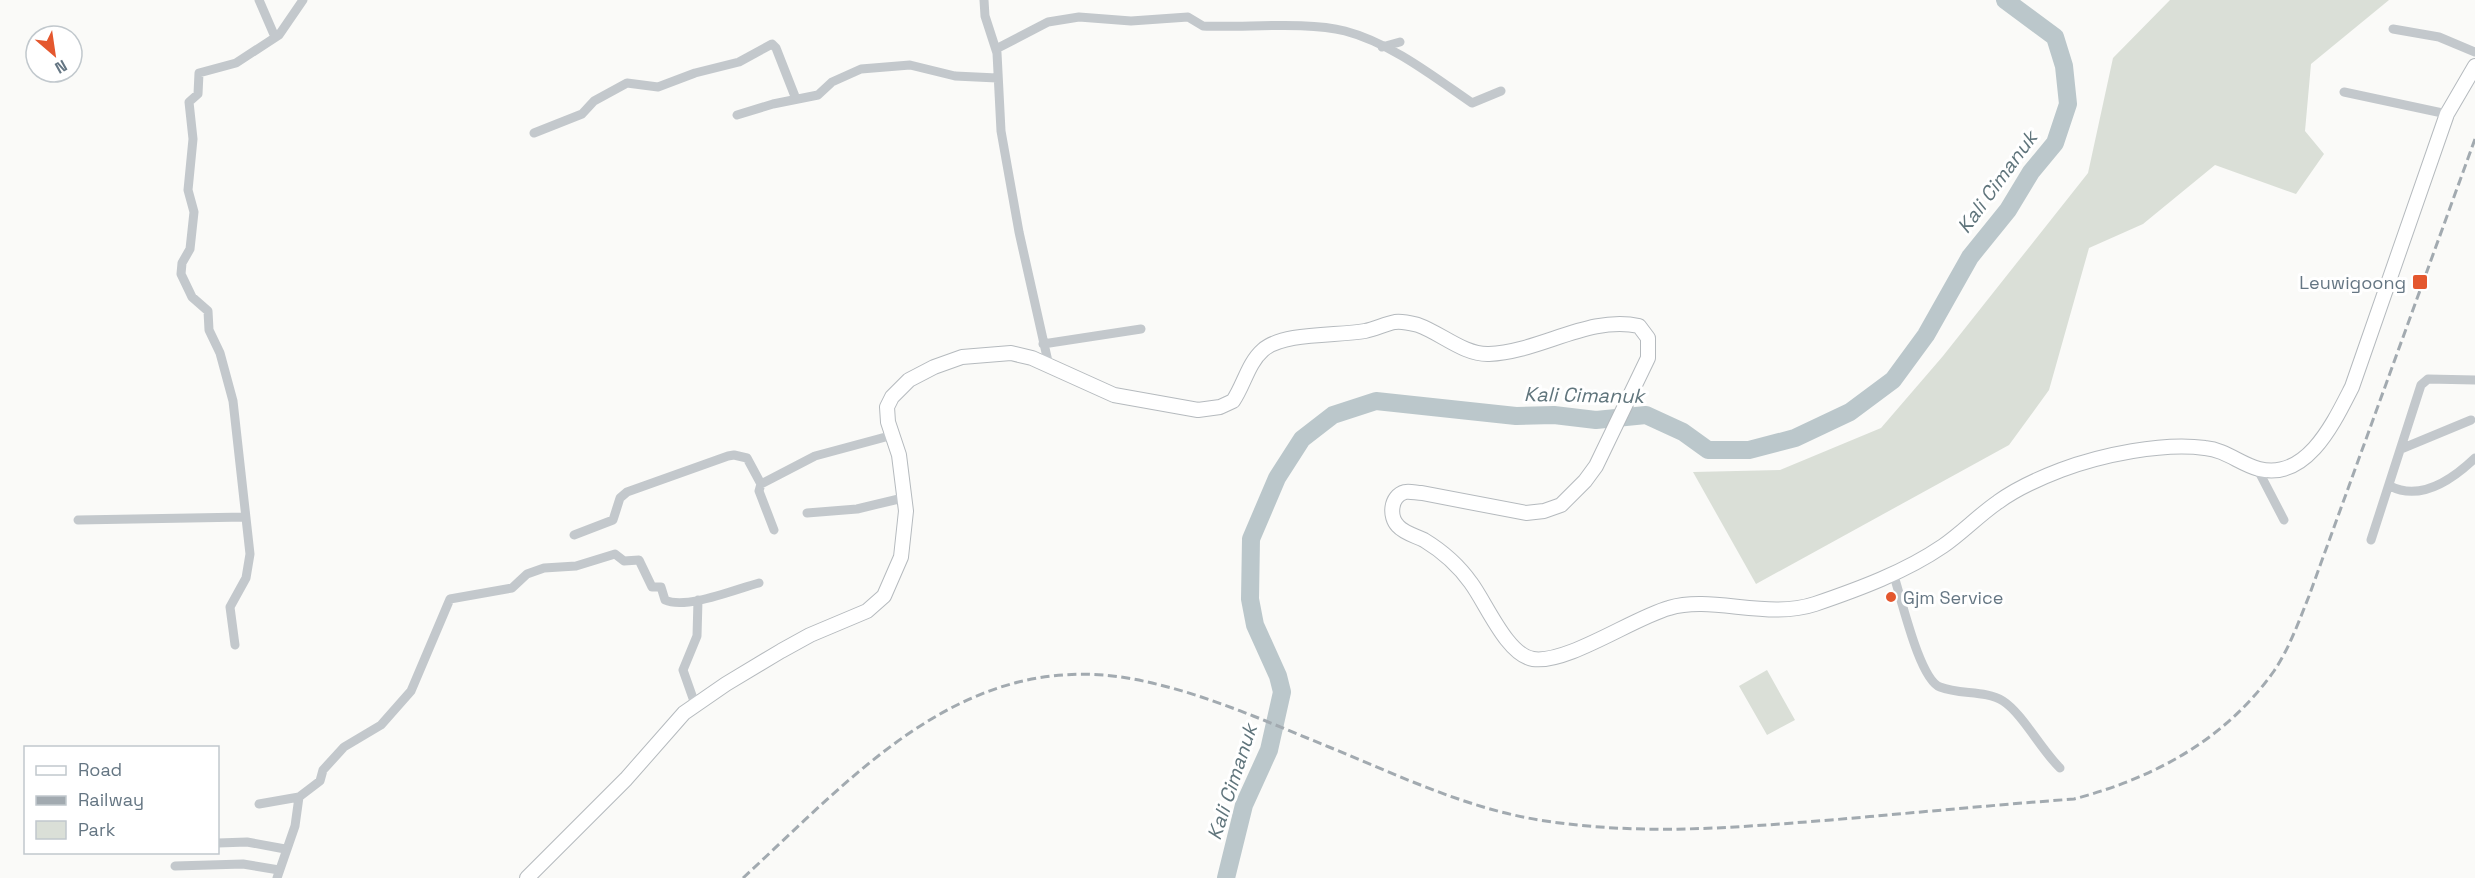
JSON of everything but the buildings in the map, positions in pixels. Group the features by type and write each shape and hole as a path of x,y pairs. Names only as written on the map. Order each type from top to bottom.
{"main road":[{"path":"526,878 568,840 634,771 684,713 695,704 810,635 876,606 884,596 901,557 906,511 899,455 888,422 887,406 892,397 909,380 934,367 962,357 1011,353 1049,366 1114,395 1206,410 1233,401 1264,348 1298,338 1365,331 1406,322 1434,331 1466,349 1488,354 1547,342 1592,327 1629,324 1644,331 1649,349 1648,358 1596,466 1568,500 1544,511 1526,513 1422,493 1405,492 1395,499 1392,509 1393,518 1401,529 1437,549 1457,567 1479,593 1508,640 1518,651 1534,659 1569,652 1670,607 1798,608 1893,573 1944,545 2012,493 2061,470 2094,460 2186,446 2227,453 2256,468 2277,471 2298,465 2341,410 2352,387 2447,114 2475,66"}],"street":[{"path":"259,0 275,38"},
{"path":"235,645 230,607 250,568 233,401 220,353 209,330 208,311 192,297 181,274 182,263 190,249 193,220 188,190 194,139 189,102 198,94 199,73 236,63 275,38 293,18 303,0"},
{"path":"984,0 985,16 996,49 1001,131 1018,232 1049,366"},
{"path":"996,49 1048,22 1079,17 1131,21 1188,18 1203,26 1316,27 1345,31 1407,58 1472,103 1501,91"},
{"path":"2393,28 2439,37 2475,52"},
{"path":"1382,47 1400,42"},
{"path":"534,134 582,114 594,101 624,84 658,87 695,73 739,62 772,44 776,48 796,99"},
{"path":"737,115 818,95 848,73 872,67 910,65 955,75 997,78"},
{"path":"2344,92 2447,114"},
{"path":"1043,344 1141,329"},
{"path":"2371,540 2423,382 2428,379 2446,378 2475,380"},
{"path":"2401,449 2471,420"},
{"path":"761,484 814,456 893,435"},
{"path":"574,535 613,520 620,498 627,492 734,455 747,458 761,484 759,491 774,530"},
{"path":"2390,486 2406,493 2421,491 2450,478 2475,458"},
{"path":"2256,468 2284,520"},
{"path":"807,513 850,510 903,498"},
{"path":"78,520 246,517"},
{"path":"259,804 299,797 320,781 323,770 344,747 381,725 411,691 450,599 512,588 527,574 544,568 576,566 617,554 624,561 639,560 652,587 661,587 665,600 672,604 698,600 759,583"},
{"path":"1893,573 1923,664 1932,681 1942,688 2002,700 2016,712 2044,753 2060,768"},
{"path":"695,704 683,670 697,636 698,600"},
{"path":"175,866 243,864 278,874 285,849 296,826 299,797"},
{"path":"219,843 247,842 285,849"}],"green space":[{"path":"2170,0 2389,0 2311,64 2305,131 2324,154 2296,194 2215,165 2143,224 2089,248 2049,390 2009,445 1756,584 1693,472 1780,470 1881,428 1943,356 2088,173 2113,58"},
{"path":"1767,670 1795,720 1767,735 1739,686"}],"waterway":[{"name":"Kali Cimanuk","path":"1226,878 1244,805 1269,750 1282,692 1278,676 1255,625 1250,599 1251,539 1277,478 1302,439 1333,415 1376,401 1516,416 1554,415 1596,420 1646,415 1683,432 1708,450 1749,450 1795,438 1850,412 1893,380 1926,335 1970,257 2008,210 2031,172 2055,143 2068,104 2064,66 2055,37 2005,0"}],"railway":[{"path":"743,878 827,799 917,728 965,701 1017,683 1072,674 1133,679 1184,691 1257,717 1458,799 1512,815 1576,825 1649,829 1757,826 2074,799 2132,780 2186,753 2233,717 2255,695 2284,654 2309,596 2475,139"}],"place":[{"name":"Leuwigoong","path":"2420,282"},
{"name":"Gjm Service","path":"1891,597"}]}
